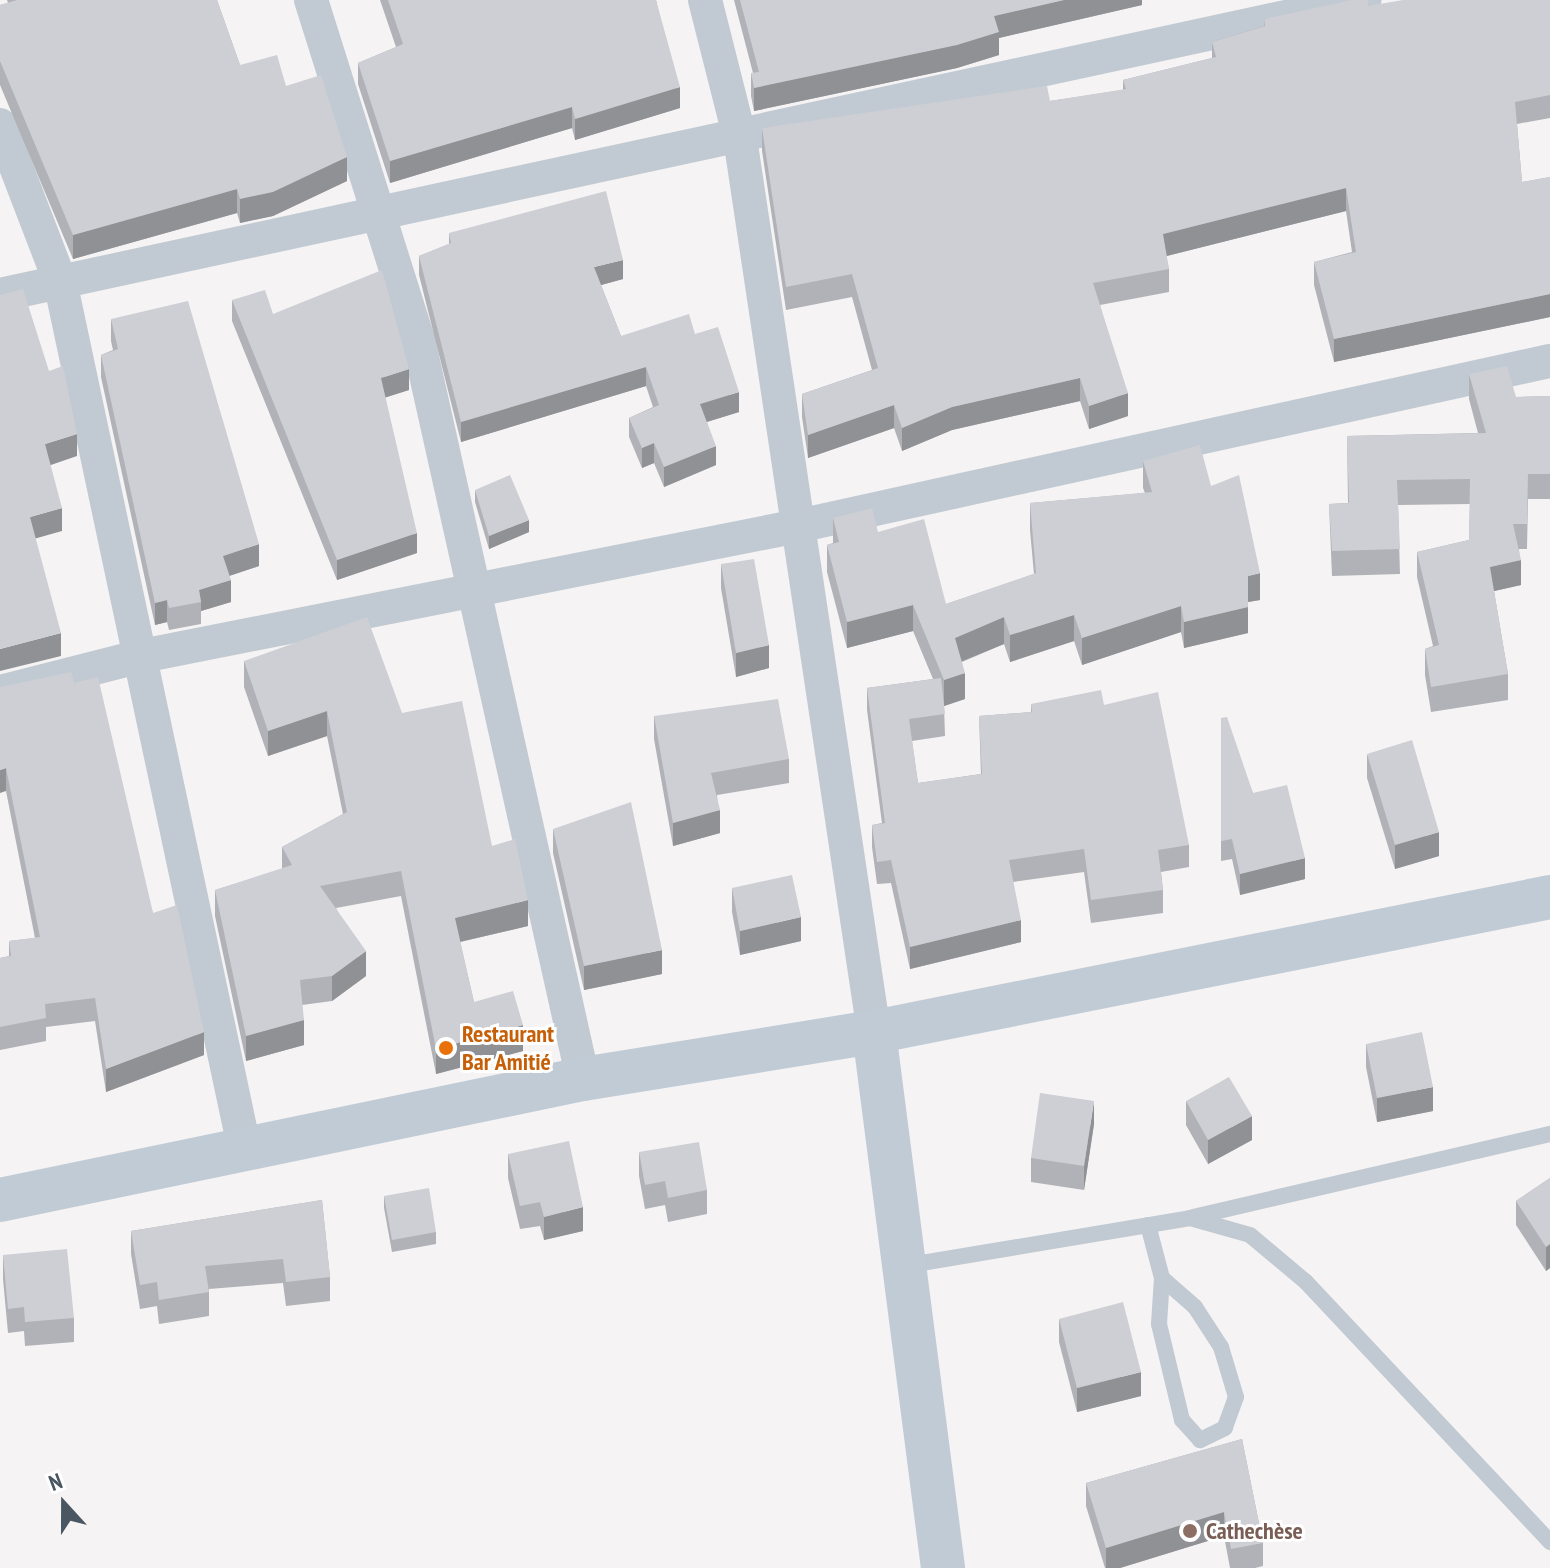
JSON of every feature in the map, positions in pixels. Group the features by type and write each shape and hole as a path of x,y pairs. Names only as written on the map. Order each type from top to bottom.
{"street":[{"path":"311,0 383,213 583,1079"},
{"path":"705,0 740,138 874,1032 899,1267 940,1566"},
{"path":"0,295 740,138 1364,0"},
{"path":"0,125 60,281 137,657 245,1151"},
{"path":"0,692 137,657 471,586 798,526 1550,361"},
{"path":"0,1200 583,1079 874,1032 1550,897"}],"lane":[{"path":"899,1267 1190,1218 1550,1134"},
{"path":"1190,1218 1250,1235 1306,1282 1550,1542"},
{"path":"1148,1225 1162,1278 1159,1324 1182,1420 1200,1440 1225,1428 1236,1397 1221,1347 1195,1307 1162,1278"}],"building":[{"path":"17,0 217,0 240,65 277,55 286,86 321,75 347,157 273,192 240,199 237,189 73,235 0,61 0,5"},
{"path":"388,0 656,0 680,87 575,119 572,107 390,161 358,63 403,44"},
{"path":"740,0 1064,0 994,16 999,32 957,45 754,88 751,73 759,72"},
{"path":"1352,0 1368,0 1368,6 1403,0 1550,0 1550,95 1515,102 1522,182 1550,177 1550,294 1334,339 1314,262 1356,252 1346,188 1163,234 1169,269 1093,283 1128,393 1089,406 1080,378 952,407 902,428 894,405 808,435 802,394 878,368 852,274 786,287 762,128 1047,86 1050,101 1126,89 1123,80 1216,57 1212,42 1265,26 1264,19"},
{"path":"606,191 623,260 594,267 621,336 689,314 695,334 718,327 739,392 700,404 716,446 664,467 654,443 642,448 629,418 659,405 646,367 461,422 419,256 451,243 449,233"},
{"path":"382,270 409,369 381,378 417,533 337,560 232,300 265,290 273,314"},
{"path":"23,289 49,371 63,366 77,434 45,444 62,508 30,517 61,633 0,649 0,295"},
{"path":"188,301 259,544 223,556 231,580 199,590 201,602 169,608 167,600 155,603 101,355 118,349 111,319"},
{"path":"1507,366 1516,397 1550,396 1550,474 1528,474 1527,524 1513,524 1521,560 1490,567 1508,674 1431,687 1425,649 1439,645 1417,552 1469,540 1470,479 1397,480 1400,549 1332,551 1329,504 1349,503 1347,436 1486,433 1469,374"},
{"path":"1200,445 1211,486 1239,475 1260,573 1248,576 1248,607 1184,622 1181,606 1082,638 1074,615 1010,635 1004,617 955,638 965,673 944,680 913,605 847,622 827,545 839,542 833,518 872,508 878,532 924,519 946,604 1036,573 1030,503 1152,492 1143,461"},
{"path":"510,475 529,520 489,536 475,490"},
{"path":"754,559 769,645 736,653 721,564"},
{"path":"367,617 402,713 462,701 492,846 515,839 528,900 455,918 474,1002 513,991 523,1025 436,1049 401,871 320,886 366,951 332,976 300,980 304,1020 246,1036 215,890 292,865 282,847 347,812 327,711 268,731 244,661"},
{"path":"71,672 74,683 98,677 153,913 177,905 204,1032 106,1069 95,998 45,1004 46,1018 0,1027 0,958 11,956 9,941 40,937 6,768 0,770 0,687"},
{"path":"941,678 945,714 909,719 918,783 982,774 979,716 1032,712 1031,704 1101,690 1104,705 1158,692 1189,845 1158,850 1163,890 1091,900 1084,849 1009,860 1021,920 910,947 891,860 877,862 872,825 885,823 867,688"},
{"path":"778,699 789,759 711,773 720,810 673,823 654,716"},
{"path":"1227,717 1253,793 1287,785 1305,858 1240,874 1232,839 1221,841 1221,718"},
{"path":"1412,740 1439,832 1395,845 1367,754"},
{"path":"631,802 662,950 584,966 553,829"},
{"path":"792,875 801,917 740,931 732,888"},
{"path":"1422,1032 1433,1087 1377,1098 1366,1044"},
{"path":"1229,1077 1252,1116 1208,1140 1186,1101"},
{"path":"1040,1093 1094,1101 1084,1166 1031,1158"},
{"path":"569,1141 583,1207 544,1217 540,1202 520,1206 508,1154"},
{"path":"699,1142 707,1190 668,1198 665,1181 645,1185 639,1152"},
{"path":"1550,1178 1550,1244 1546,1247 1516,1201"},
{"path":"429,1188 436,1232 392,1240 384,1196"},
{"path":"322,1200 330,1277 286,1282 283,1259 205,1266 209,1292 159,1300 157,1282 140,1285 131,1231"},
{"path":"67,1249 74,1318 25,1322 24,1307 8,1309 3,1255"},
{"path":"1123,1302 1141,1372 1077,1388 1059,1319"},
{"path":"1242,1439 1263,1543 1231,1549 1224,1512 1106,1548 1086,1483"}],"place":[{"name":"Restaurant Bar Amitié","path":"446,1048"},
{"name":"Cathechèse","path":"1190,1531"}]}
